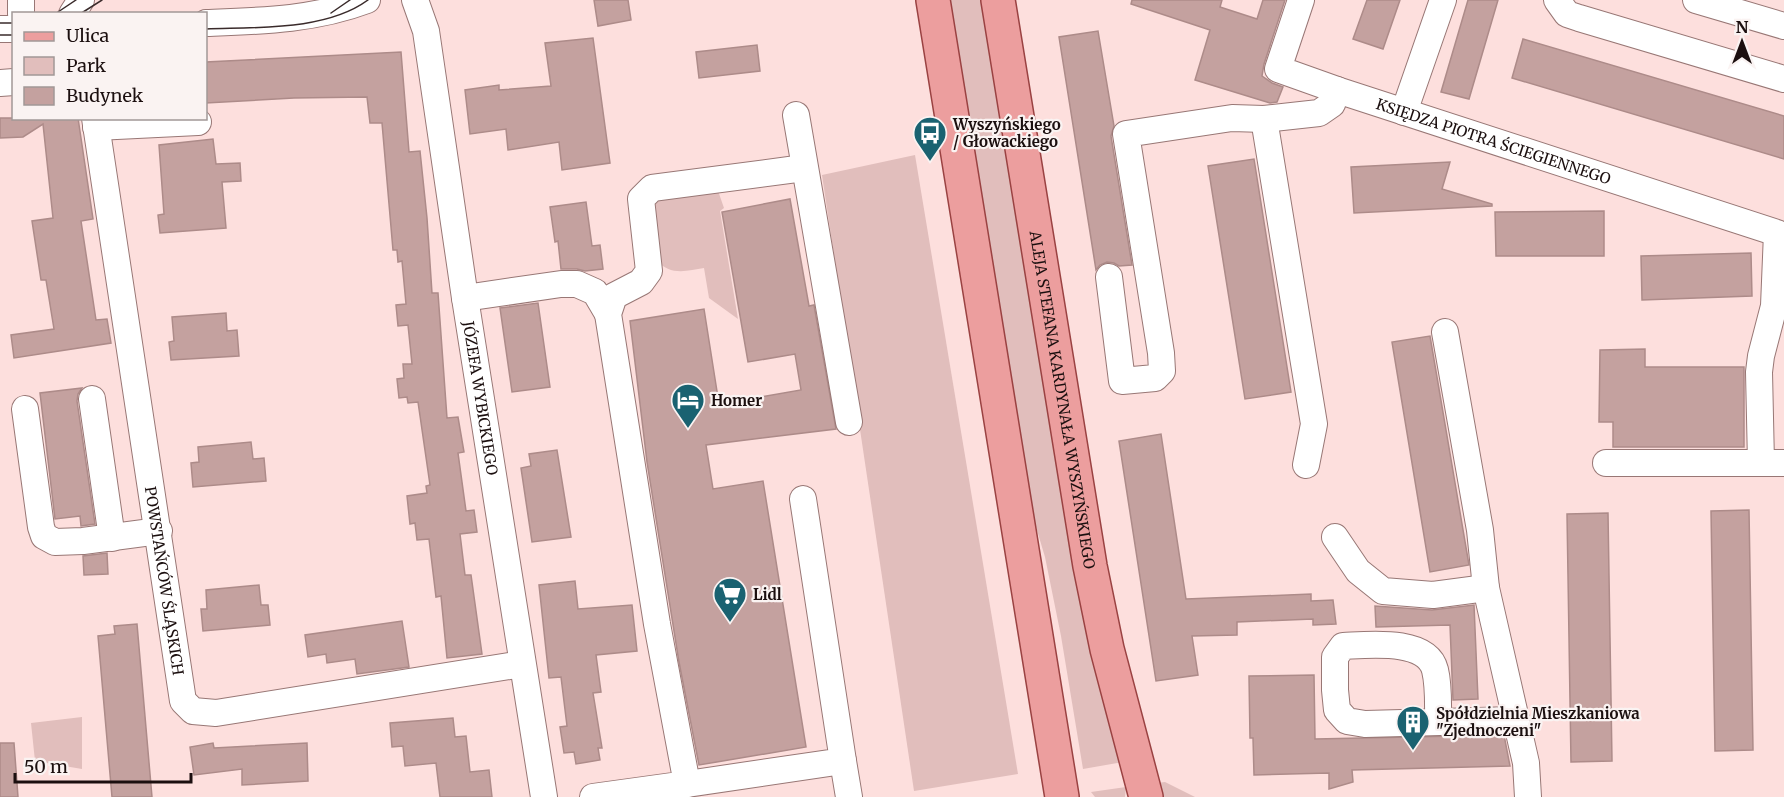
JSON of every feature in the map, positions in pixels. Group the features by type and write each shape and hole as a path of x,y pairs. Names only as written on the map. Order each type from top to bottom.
{"main road":[{"path":"933,0 1062,797"},
{"name":"ALEJA STEFANA KARDYNAŁA WYSZYŃSKIEGO","path":"998,0 1090,566 1107,649 1146,797"}],"street":[{"name":"JÓZEFA WYBICKIEGO","path":"415,0 426,31 465,298 544,797"},
{"name":"KSIĘDZA PIOTRA ŚCIEGIENNEGO","path":"1301,0 1278,69 1777,233 1774,306 1759,372 1772,463"},
{"path":"1404,112 1443,0"},
{"path":"1557,0 1567,14 1784,79"},
{"path":"207,23 292,19 312,16 360,1"},
{"path":"1710,2 1784,26"},
{"path":"1109,276 1122,381 1155,378 1162,371 1161,353 1126,134 1232,118 1264,119 1319,113 1332,104 1337,90"},
{"path":"796,115 849,422"},
{"path":"1264,119 1314,424 1306,465"},
{"path":"95,122 198,122"},
{"name":"POWSTAŃCÓW ŚLĄSKICH","path":"95,122 159,531 183,702 193,711 216,713 522,664"},
{"path":"608,314 614,297 641,282 649,272 641,199 652,188 804,168"},
{"path":"465,298 561,284 577,284 595,292 608,314 657,624 687,784"},
{"path":"1445,332 1480,530 1486,588 1526,763 1528,797"},
{"path":"92,399 112,538"},
{"path":"25,408 40,527 44,536 55,542 112,538 159,531"},
{"path":"1606,463 1772,463"},
{"path":"803,499 849,797"},
{"path":"1335,537 1358,572 1383,591 1433,595 1486,588"},
{"path":"1438,721 1435,668 1428,655 1415,648 1360,645 1343,646 1335,657 1337,710 1347,721 1365,724 1515,720"},
{"path":"593,797 661,792 687,784 843,761"}],"green space":[{"path":"946,0 984,0 1123,762 1083,769 1061,636 1045,557 1027,497"},
{"path":"915,155 1018,774 914,791 822,175"},
{"path":"716,185 724,208 720,211 738,319 709,298 704,268 673,270 657,260 649,212 657,195"},
{"path":"82,717 82,769 35,761 31,723"},
{"path":"1165,782 1195,797 1164,797 1157,783"},
{"path":"1126,787 1125,797 1095,797 1091,792"}],"building":[{"path":"594,0 628,0 631,20 598,26"},
{"path":"1132,0 1222,0 1220,7 1257,19 1263,0 1285,0 1262,76 1283,87 1277,102 1270,103 1195,80 1210,30 1131,4"},
{"path":"1367,0 1400,0 1383,49 1353,39"},
{"path":"1468,0 1498,0 1469,99 1441,92"},
{"path":"1098,31 1114,126 1111,136 1132,265 1119,266 1107,262 1096,270 1059,37"},
{"path":"593,38 610,163 562,170 559,142 508,150 506,129 470,134 465,90 499,85 499,90 551,86 545,43"},
{"path":"1523,39 1784,116 1784,159 1512,78"},
{"path":"757,45 760,71 699,78 696,52"},
{"path":"401,52 409,152 420,151 432,293 438,293 447,418 458,417 464,452 458,453 466,511 474,510 477,532 460,534 465,575 471,575 482,654 447,658 441,596 436,597 429,539 417,540 415,523 410,524 407,496 427,493 426,486 430,485 418,402 408,403 407,397 399,398 397,379 404,378 403,364 412,364 408,325 398,326 396,305 406,304 402,261 398,262 397,250 393,250 382,123 370,123 367,97 207,103 207,62"},
{"path":"0,118 78,120 93,219 81,221 96,320 107,319 111,343 14,358 11,335 54,329 46,280 41,280 32,221 53,218 43,124 23,137 0,138"},
{"path":"213,139 216,164 240,163 241,181 222,182 226,228 160,233 158,215 164,214 159,145"},
{"path":"1254,159 1291,392 1245,399 1208,166"},
{"path":"1450,162 1442,189 1492,204 1492,206 1354,213 1351,167"},
{"path":"790,199 809,306 814,305 836,429 706,445 713,489 763,481 806,747 699,765 679,662 647,462 630,321 704,309 719,404 801,390 795,354 748,362 722,212"},
{"path":"586,202 592,246 600,245 603,269 585,271 561,269 558,241 555,242 550,207"},
{"path":"1604,211 1604,256 1496,256 1495,212"},
{"path":"1751,253 1752,296 1642,300 1641,256"},
{"path":"538,303 550,387 512,392 500,308"},
{"path":"226,313 227,331 237,330 239,356 171,360 169,342 174,341 172,317"},
{"path":"1430,336 1469,565 1430,572 1392,342"},
{"path":"1645,349 1645,367 1744,367 1744,447 1613,447 1613,422 1599,422 1600,350"},
{"path":"82,388 77,401 95,524 81,526 80,516 55,519 40,393"},
{"path":"1161,434 1186,599 1311,594 1311,601 1333,600 1336,624 1313,625 1313,619 1237,622 1237,635 1192,636 1198,675 1156,681 1119,441"},
{"path":"251,442 253,459 264,458 266,481 193,487 191,463 199,462 198,447"},
{"path":"557,450 571,537 532,542 521,468 531,466 529,454"},
{"path":"1749,510 1753,750 1715,751 1711,511"},
{"path":"1608,513 1612,761 1571,762 1567,514"},
{"path":"107,553 108,574 84,575 83,556"},
{"path":"575,581 578,609 632,605 637,651 596,655 601,692 593,693 602,748 598,748 600,760 576,764 574,752 564,753 560,727 567,726 561,677 549,678 539,585"},
{"path":"259,585 261,605 268,605 270,625 203,631 201,609 207,609 206,590"},
{"path":"1474,605 1478,699 1453,700 1450,625 1376,627 1375,606 1432,610"},
{"path":"402,621 409,667 357,674 355,659 327,663 326,654 308,657 305,635"},
{"path":"137,624 152,797 112,797 98,636 115,634 114,626"},
{"path":"1314,675 1315,739 1504,735 1510,766 1352,770 1353,782 1329,789 1329,773 1254,775 1253,738 1250,738 1249,676"},
{"path":"453,718 455,737 466,736 470,772 489,770 492,797 440,797 436,763 405,766 403,746 392,747 390,723"},
{"path":"0,743 14,743 18,797 0,797"},
{"path":"213,743 214,748 307,743 308,781 242,785 242,769 194,775 190,747"}],"tram line":[{"path":"58,12 76,0"},
{"path":"83,12 102,0"},
{"path":"331,13 350,0"},
{"path":"207,29 268,27 311,22 351,10 368,0"},
{"path":"0,23 12,23"},
{"path":"0,35 12,35"}],"place":[{"name":"Wyszyńskiego / Głowackiego","path":"930,162"},
{"name":"Homer","path":"688,429"},
{"name":"Lidl","path":"730,623"},
{"name":"Spółdzielnia Mieszkaniowa \"Zjednoczeni\"","path":"1413,751"}]}
